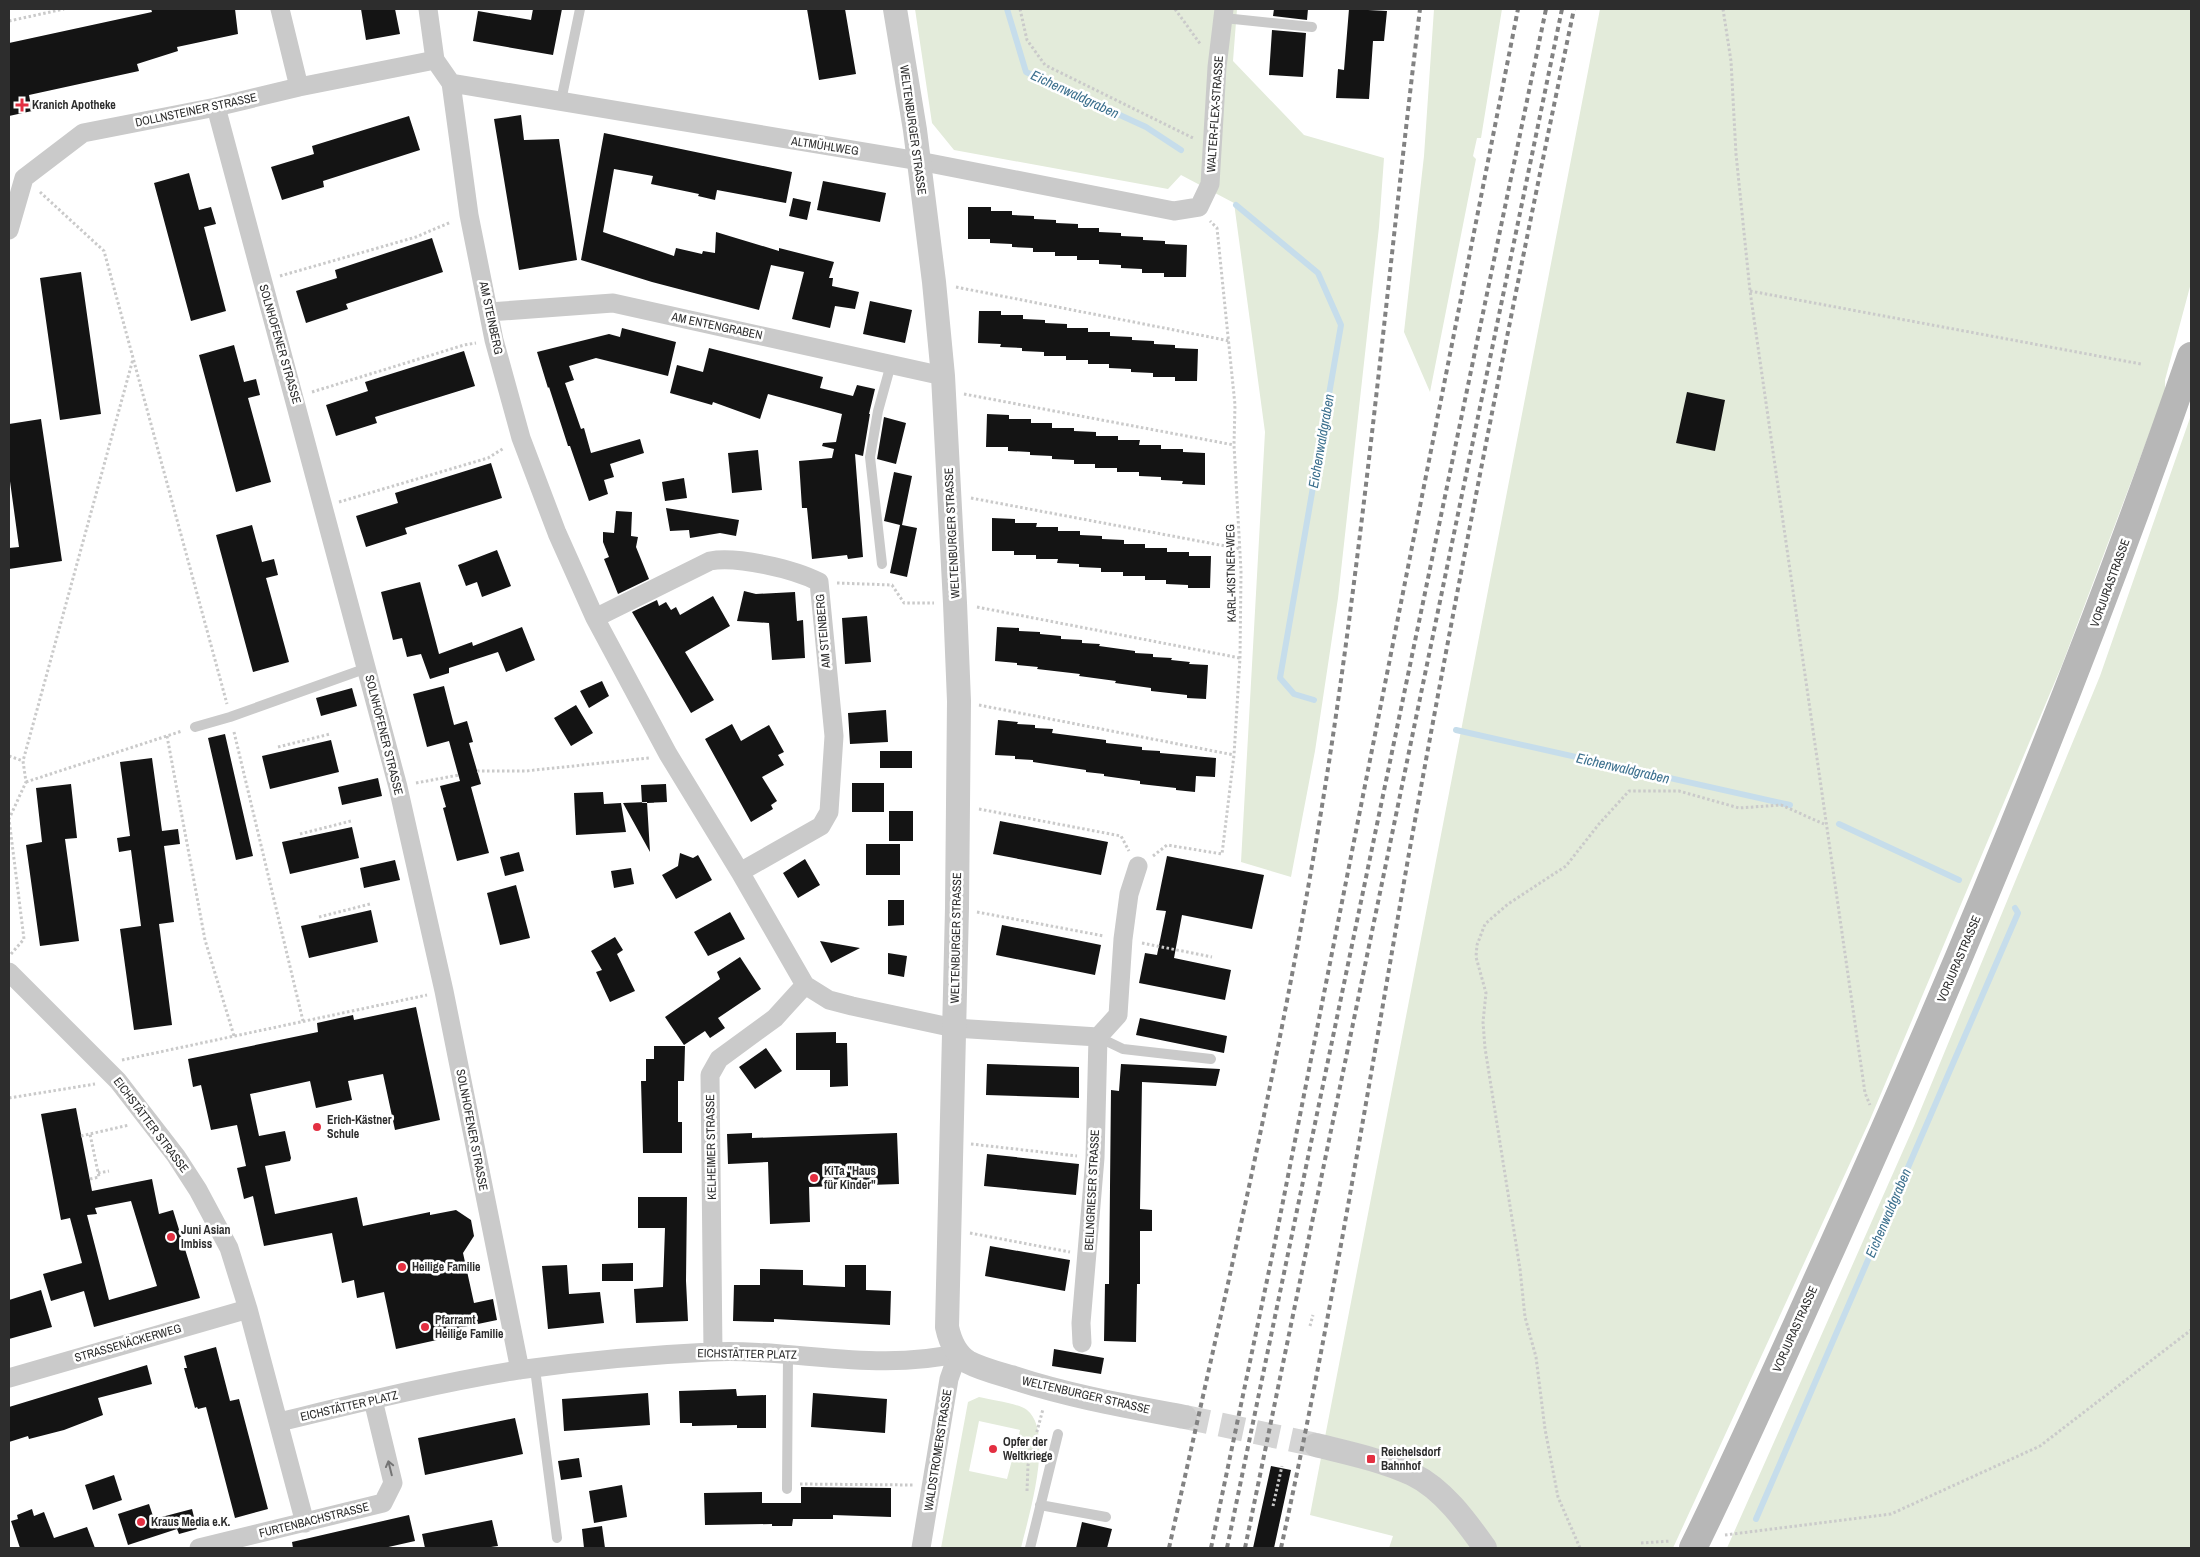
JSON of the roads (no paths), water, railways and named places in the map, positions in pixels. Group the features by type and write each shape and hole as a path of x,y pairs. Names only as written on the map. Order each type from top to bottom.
{"main road":[{"name":"VORJURASTRASSE","path":"1694,1548 1795,1329 1973,928 2078,668 2191,356"}],"street":[{"path":"280,9 299,87"},
{"name":"AM STEINBERG","path":"428,9 435,60 451,83 469,215 494,340 521,438 557,533 595,618 668,754 740,872 805,985 829,1000 954,1028"},
{"name":"WELTENBURGER STRASSE","path":"894,9 919,161 943,376 959,701 947,1327 950,1341 958,1353 978,1367 1043,1388 1185,1417"},
{"name":"WALTER-FLEX-STRASSE","path":"1198,207 1210,184 1217,67 1224,13"},
{"name":"DOLLNSTEINER STRASSE","path":"9,230 24,178 83,133 216,107 299,87 435,60"},
{"name":"ALTMÜHLWEG","path":"451,83 919,161 1174,212 1198,207"},
{"name":"SOLNHOFENER STRASSE","path":"216,107 398,787 527,1369"},
{"name":"AM ENTENGRABEN","path":"489,312 613,303 943,376"},
{"name":"AM STEINBERG","path":"595,618 710,561 725,558 802,573 819,582 834,736 829,812 821,826 740,872"},
{"path":"954,1028 1098,1037 1118,1015 1123,939 1129,894 1138,866"},
{"name":"EICHSTÄTTER STRASSE","path":"9,972 118,1081 176,1156 198,1190 224,1240 248,1309"},
{"name":"KELHEIMER STRASSE","path":"713,1352 710,1075 719,1059 775,1018 805,985"},
{"name":"BEILNGRIESER STRASSE","path":"1082,1343 1081,1323 1095,1158 1098,1037"},
{"path":"248,1309 305,1523"},
{"name":"STRASSENÄCKERWEG","path":"9,1378 248,1309"},
{"name":"EICHSTÄTTER PLATZ","path":"278,1422 373,1400 527,1369 618,1358 713,1352 788,1354 901,1362 958,1353"},
{"name":"WALDSTROMERSTRASSE","path":"921,1548 946,1398 958,1353"},
{"name":"FURTENBACHSTRASSE","path":"199,1548 384,1503 393,1483 373,1400"},
{"path":"1316,1445 1371,1459 1413,1475 1444,1498 1485,1548"}],"lane":[{"path":"561,101 580,9"},
{"name":"WALTER-FLEX-STRASSE","path":"1224,13 1312,27"},
{"path":"882,564 870,457 878,411 891,364"},
{"path":"195,727 230,717 367,668"},
{"path":"1098,1037 1123,1050 1211,1059"},
{"path":"787,1487 788,1354"},
{"path":"527,1369 557,1538"},
{"path":"1030,1548 1058,1434"},
{"path":"1040,1505 1106,1517"}],"waterway":[{"name":"Eichenwaldgraben","path":"1007,9 1026,72 1146,127 1181,150"},
{"name":"Eichenwaldgraben","path":"1236,205 1318,273 1341,325 1280,678 1294,694 1314,700"},
{"name":"Eichenwaldgraben","path":"1456,730 1790,805"},
{"name":"Eichenwaldgraben","path":"1839,824 1959,880"},
{"name":"Eichenwaldgraben","path":"1756,1519 2018,913 2015,908"}],"tunnel":[{"path":"1185,1417 1316,1445"}],"railway":[{"path":"1169,1548 1257,1150 1315,850 1344,657 1368,472 1420,9"},
{"path":"1211,1548 1275,1242 1518,9"},
{"path":"1227,1548 1546,9"},
{"path":"1245,1548 1562,9"},
{"path":"1281,1548 1333,1290 1408,859 1467,540 1574,9"}],"place":[{"name":"Kranich Apotheke","path":"22,105"},
{"name":"Erich-Kästner Schule","path":"317,1127"},
{"name":"KiTa \"Haus für Kinder\"","path":"814,1178"},
{"name":"Juni Asian Imbiss","path":"171,1237"},
{"name":"Heilige Familie","path":"402,1267"},
{"name":"Pfarramt Heilige Familie","path":"425,1327"},
{"name":"Opfer der Weltkriege","path":"993,1449"},
{"name":"Reichelsdorf Bahnhof","path":"1371,1459"},
{"name":"Kraus Media e.K.","path":"141,1522"}]}
